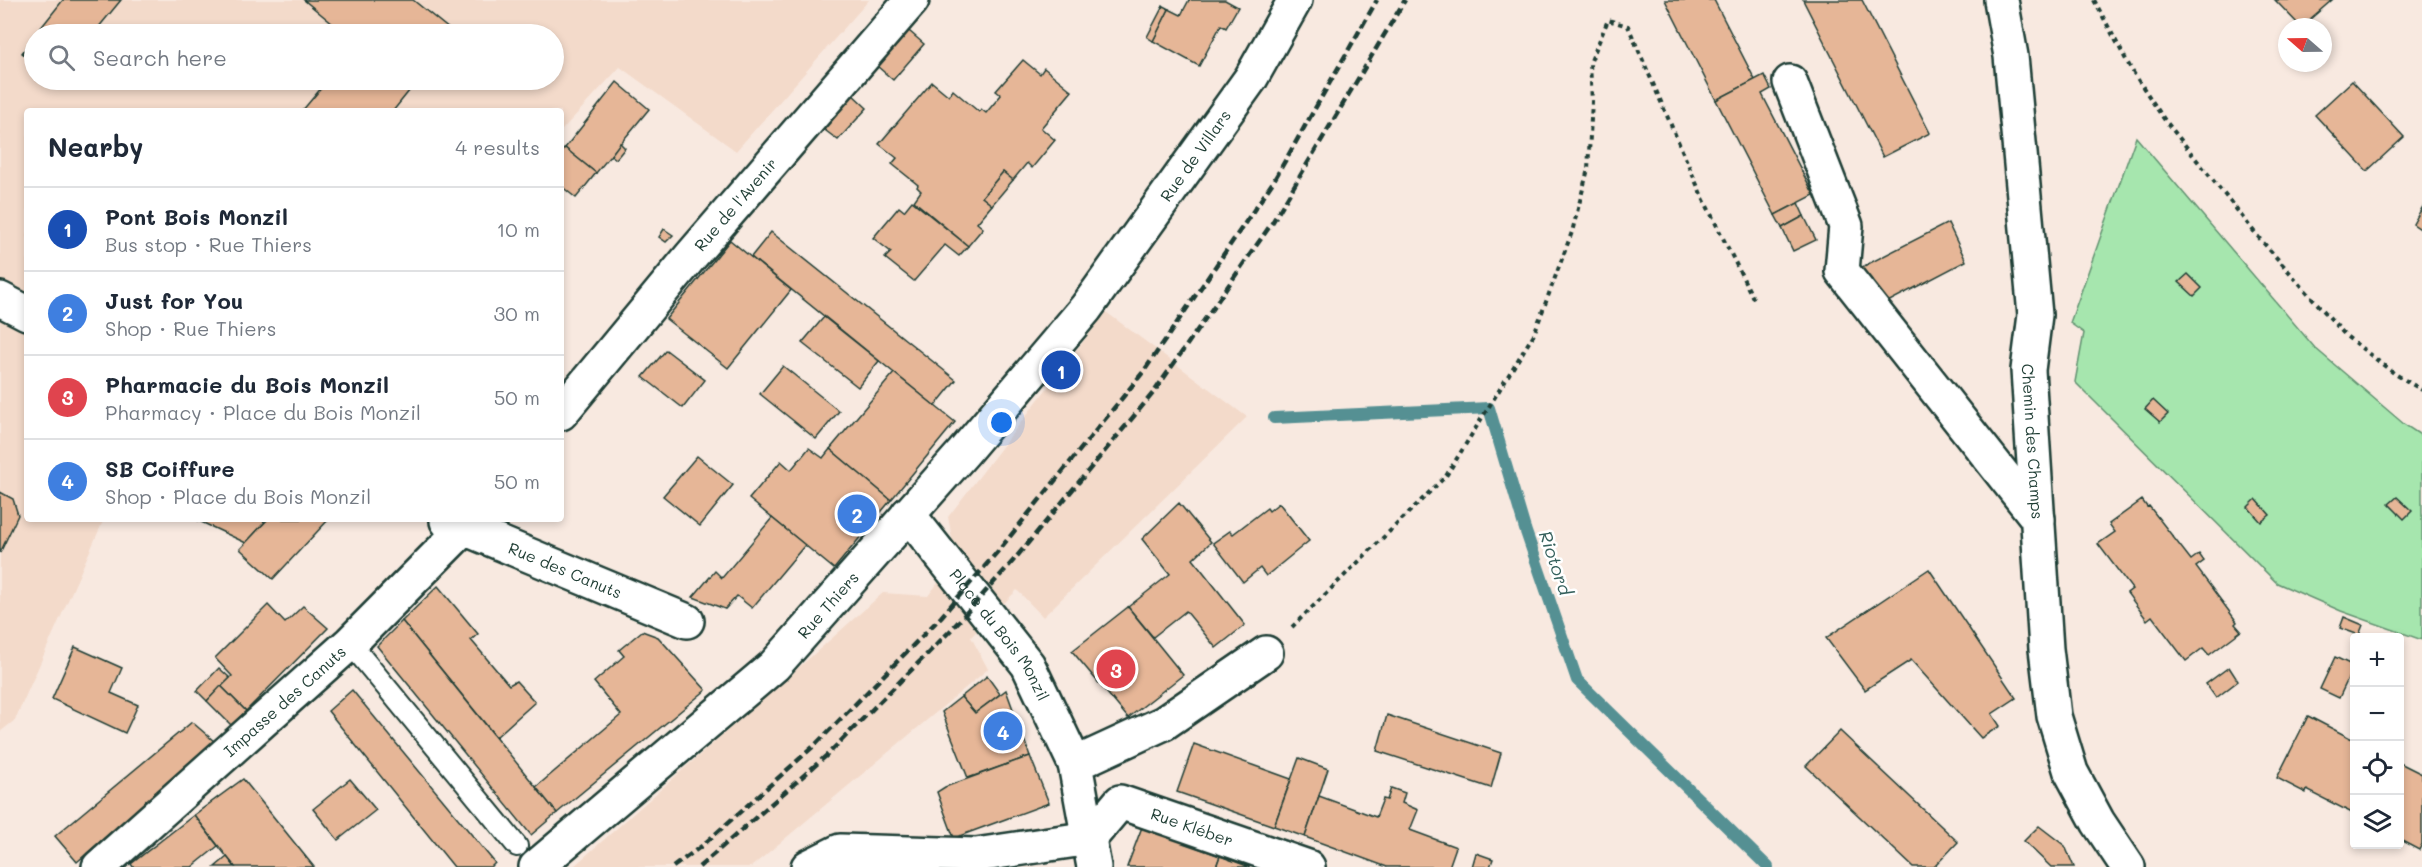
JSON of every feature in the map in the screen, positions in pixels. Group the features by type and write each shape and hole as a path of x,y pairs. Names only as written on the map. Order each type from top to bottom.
{"street":[{"name":"Rue de l'Avenir","path":"564,409 691,256 912,0"},
{"name":"Rue de Villars","path":"1086,308 1251,78 1295,0"},
{"name":"Chemin des Champs","path":"2001,0 2011,56 2035,315 2028,370 2046,649 2054,716 2071,772 2097,822 2128,867"},
{"path":"1790,82 1846,226 1842,271 2038,519"},
{"path":"0,299 24,311"},
{"name":"Rue Thiers","path":"527,857 774,666 963,453 1086,308"},
{"name":"Place du Bois Monzil","path":"908,514 1028,665 1076,764 1092,852"},
{"name":"Rue des Canuts","path":"460,523 687,621"},
{"name":"Impasse des Canuts","path":"99,867 350,643 460,523"},
{"path":"1076,764 1164,723 1266,653"},
{"name":"Rue Kléber","path":"1092,852 1120,802 1308,867"},
{"path":"808,867 840,851 976,855 1092,852"}],"lane":[{"path":"350,643 527,857"}],"path":[{"path":"2094,0 2132,69 2164,120 2260,239 2346,336 2395,375 2422,390"},
{"path":"1266,653 1446,476 1534,334 1572,232 1587,169 1592,102 1590,63 1608,20 1628,26 1701,194 1755,302"}],"shaded area":[{"path":"0,0 869,0 736,151 620,67 564,128 564,108 24,108 24,522 103,522 15,720 0,732"},
{"path":"1106,312 1247,417 1043,617 1017,590 971,637 988,669 751,867 573,867 883,593 928,596 956,559 948,517"}],"green space":[{"path":"2136,137 2315,348 2405,425 2422,436 2422,640 2341,611 2277,583 2075,382 2084,333 2070,323"}],"building":[{"path":"63,0 121,0 101,24 44,24"},
{"path":"304,0 413,0 443,24 333,24"},
{"path":"1189,0 1225,0 1238,7 1226,28 1221,25 1199,66 1153,41 1169,9 1181,15"},
{"path":"1665,0 1714,0 1755,80 1716,100"},
{"path":"1803,0 1862,0 1930,133 1883,157"},
{"path":"2275,0 2332,0 2311,18 2292,18"},
{"path":"1163,6 1169,9 1153,41 1147,37"},
{"path":"909,31 924,44 893,80 877,66"},
{"path":"1023,60 1040,74 1044,68 1072,91 1041,128 1055,140 1032,168 1027,163 1013,180 1003,172 982,197 992,205 977,223 983,228 968,246 914,201 921,191 918,185 892,164 897,158 879,144 932,82 949,96 953,90 979,112 981,109 986,113 1001,95 996,91"},
{"path":"1764,75 1771,89 1762,94 1814,195 1775,215 1716,100"},
{"path":"2352,81 2404,137 2367,171 2315,115"},
{"path":"617,82 649,109 596,173 565,148"},
{"path":"320,90 410,90 395,108 305,108"},
{"path":"852,94 867,108 838,140 822,128"},
{"path":"620,143 625,148 616,159 611,155"},
{"path":"564,149 596,173 576,198 564,188"},
{"path":"1003,172 1013,180 992,205 982,197"},
{"path":"912,201 968,246 959,256 945,245 914,281 885,258 891,252 873,238 899,207 904,211"},
{"path":"1798,203 1804,216 1782,228 1775,215"},
{"path":"2422,208 2422,230 2413,224"},
{"path":"1804,216 1816,240 1793,251 1782,228"},
{"path":"1948,223 1966,261 1882,305 1862,267"},
{"path":"664,229 673,235 666,242 659,237"},
{"path":"771,232 956,380 935,406 751,257"},
{"path":"730,240 791,290 728,368 666,319"},
{"path":"2188,274 2202,288 2194,296 2179,282"},
{"path":"824,317 879,361 858,387 802,343"},
{"path":"666,350 705,380 683,408 643,377"},
{"path":"783,366 839,411 816,439 760,394"},
{"path":"894,373 955,422 891,500 830,449"},
{"path":"2153,400 2168,414 2160,422 2145,409"},
{"path":"809,448 823,458 830,449 891,500 834,569 749,499 781,461 791,470"},
{"path":"697,456 733,485 700,526 663,496"},
{"path":"0,492 13,499 18,515 0,553"},
{"path":"2397,497 2412,511 2404,519 2389,504"},
{"path":"2256,499 2270,515 2261,522 2248,507"},
{"path":"2142,500 2191,560 2199,554 2204,561 2196,567 2237,622 2235,624 2241,631 2209,655 2203,648 2186,661 2152,616 2147,620 2127,593 2132,589 2098,544 2115,532 2109,524"},
{"path":"1179,503 1211,542 1193,559 1245,625 1216,648 1186,611 1153,637 1128,607 1170,574 1142,539"},
{"path":"1279,503 1309,541 1266,576 1260,568 1243,582 1213,543 1230,531 1233,534 1267,508 1269,511"},
{"path":"772,518 805,545 752,608 737,596 725,609 693,597 715,571 722,578"},
{"path":"201,522 265,522 246,543"},
{"path":"265,522 326,522 273,579 240,549"},
{"path":"1929,569 2016,698 1992,714 2000,726 1981,738 1911,660 1865,690 1826,638"},
{"path":"438,586 478,634 471,640 509,685 516,681 535,702 496,737 402,621"},
{"path":"268,605 285,623 303,606 328,628 246,711 221,686 232,676 215,658"},
{"path":"1128,607 1183,675 1128,718 1072,651"},
{"path":"2344,617 2363,625 2360,633 2340,628"},
{"path":"402,621 557,813 531,835 377,646"},
{"path":"642,631 658,637 706,690 557,813 536,787 621,715 594,682 624,656 619,650"},
{"path":"75,647 122,668 111,693 138,705 125,733 52,699"},
{"path":"2335,657 2350,664 2350,675 2339,698 2320,689"},
{"path":"2229,667 2238,681 2216,698 2206,684"},
{"path":"219,668 230,678 207,701 197,691"},
{"path":"987,676 1000,694 975,713 961,697"},
{"path":"221,686 246,711 231,725 207,701"},
{"path":"352,690 495,863 491,867 454,867 328,711"},
{"path":"1006,690 1030,756 968,778 942,712 961,697 975,713"},
{"path":"1387,715 1501,753 1491,788 1377,751"},
{"path":"2308,716 2350,738 2350,812 2277,778"},
{"path":"192,722 215,742 77,862 55,836"},
{"path":"1840,731 1958,842 1934,867 1913,867 1806,766"},
{"path":"1194,744 1291,779 1274,826 1177,792"},
{"path":"1030,756 1049,803 954,838 937,792"},
{"path":"1299,758 1328,769 1305,837 1274,826"},
{"path":"2404,765 2422,774 2422,844 2419,850 2404,842"},
{"path":"243,779 314,867 235,867 194,815"},
{"path":"350,779 376,810 338,840 313,809"},
{"path":"1391,788 1405,793 1402,803 1418,810 1410,830 1456,847 1449,867 1387,867 1305,837 1319,796 1376,817 1383,799 1387,800"},
{"path":"194,815 218,846 192,867 133,867 131,864"},
{"path":"2039,826 2065,846 2074,867 2051,867 2024,841"},
{"path":"1142,827 1220,856 1216,867 1127,867"},
{"path":"1476,853 1493,859 1490,867 1472,867"},
{"path":"1220,856 1250,867 1216,867"},
{"path":"227,857 235,867 215,867"}],"waterway":[{"name":"Riotord","path":"1274,418 1489,408 1525,529 1577,680 1768,867"}],"railway":[{"path":"673,867 703,845 816,744 941,617 999,550 1144,371 1273,182 1377,0"},
{"path":"699,867 826,756 950,631 1013,561 1154,392 1272,223 1405,0"}],"place":[{"name":"Pont Bois Monzil","path":"1061,370"},
{"name":"Just for You","path":"857,514"},
{"name":"Pharmacie du Bois Monzil","path":"1116,669"},
{"name":"SB Coiffure","path":"1003,731"}]}
